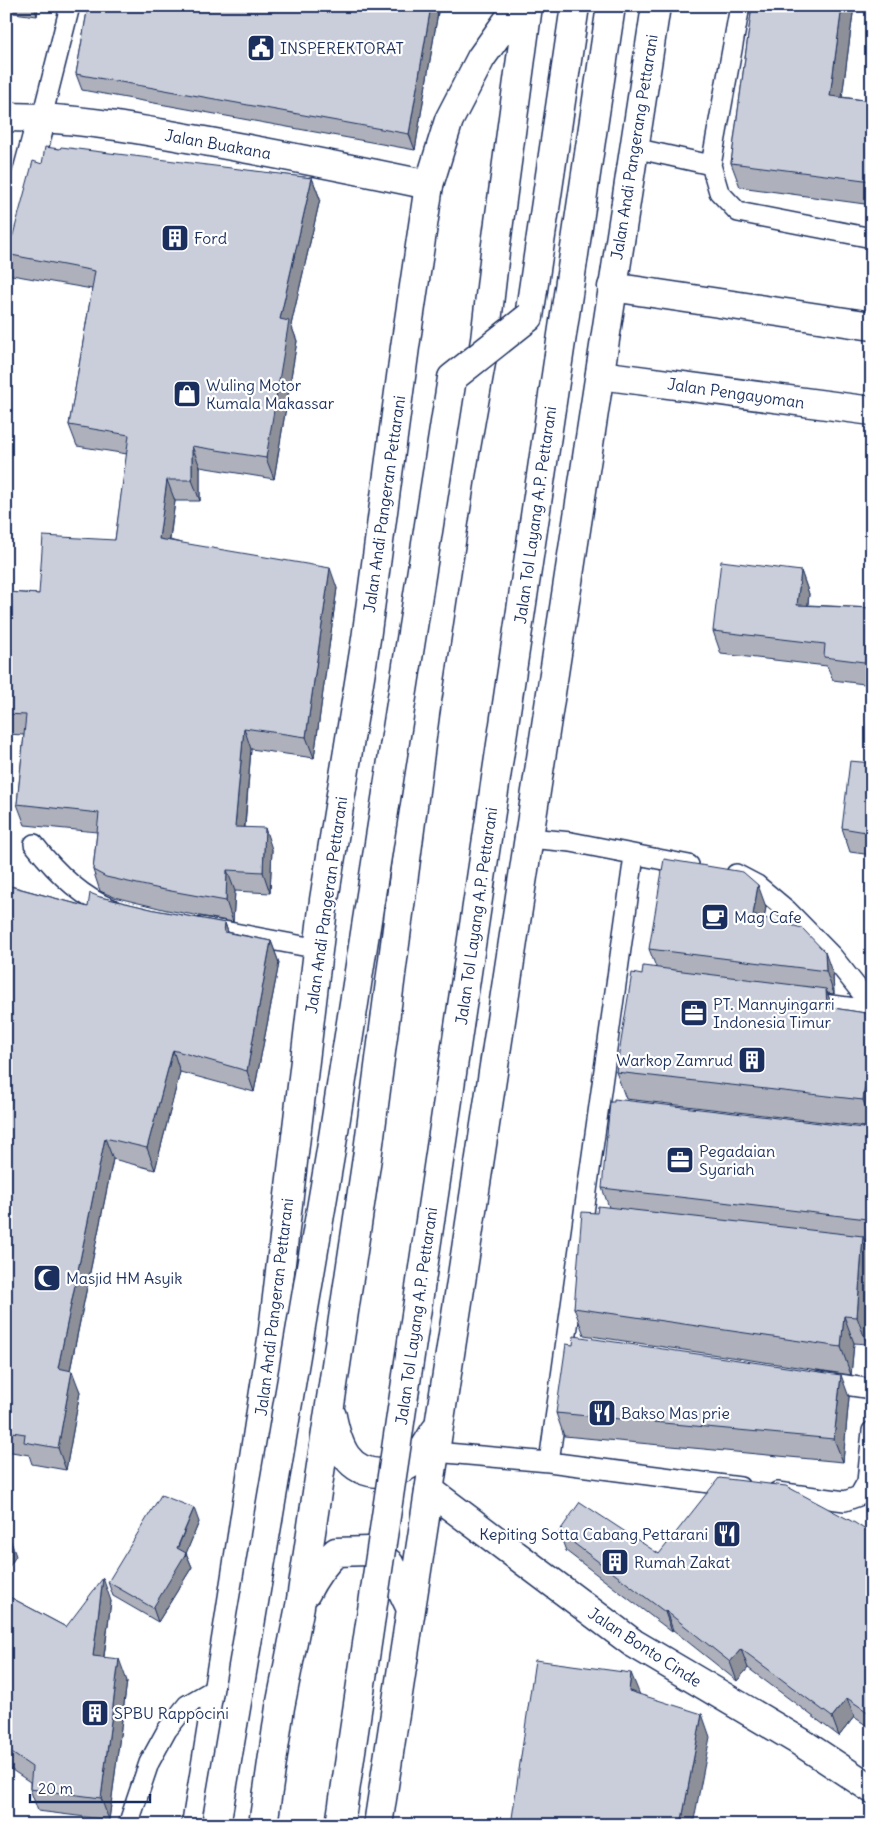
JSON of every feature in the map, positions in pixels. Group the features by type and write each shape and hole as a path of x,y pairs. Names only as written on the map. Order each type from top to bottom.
{"main road":[{"name":"Jalan Andi Pangeran Pettarani","path":"196,1825 272,1339 324,900 366,639 404,347 429,185 449,120 481,58 518,6"},
{"path":"263,1825 280,1707 300,1606 387,1020 425,714 461,476 485,340 528,6"},
{"path":"216,1825 331,1150 452,378 529,317 575,6"},
{"name":"Jalan Tol Layang A.P. Pettarani","path":"340,1825 611,6"},
{"name":"Jalan Andi Pangerang Pettarani","path":"378,1825 656,6"},
{"name":"Jalan Buakana","path":"6,117 42,117 135,129 240,147 429,185"},
{"path":"6,251 42,117"},
{"path":"612,287 872,326"},
{"name":"Jalan Pengayoman","path":"600,375 872,411"},
{"path":"330,1406 335,1432 342,1450 352,1465 372,1473 396,1472 415,1460 437,1439"},
{"name":"Jalan Bonto Cinde","path":"429,1490 633,1643 799,1741 872,1789"},
{"path":"300,1606 314,1578 336,1552 368,1551 388,1563 410,1609"}],"lane":[{"path":"42,117 70,6"},
{"path":"740,6 711,165 719,192 738,212 872,238"},
{"path":"634,148 711,165"},
{"path":"529,838 571,842 740,876 757,885 771,896 833,958 872,1006"},
{"path":"34,844 43,856 89,898 110,908 132,914"},
{"path":"549,1462 634,856"},
{"path":"184,924 319,949"},
{"path":"616,977 635,979"},
{"path":"793,1000 872,1010"},
{"path":"598,1107 618,1109"},
{"path":"584,1218 603,1221"},
{"path":"824,1246 872,1252"},
{"path":"566,1344 585,1347"},
{"path":"803,1378 872,1388"},
{"path":"437,1439 549,1462 845,1501 859,1496 867,1482 872,1431"},
{"path":"128,1825 149,1763 167,1730 187,1705 218,1688"}],"building":[{"name":"INSPEREKTORAT","path":"88,6 431,6 409,134 76,74"},
{"path":"752,6 842,6 830,96 872,101 872,181 731,163"},
{"path":"45,147 60,149 61,147 312,178 280,319 289,321 266,458 192,446 192,480 167,480 159,539 330,568 306,737 244,728 235,827 265,828 263,872 227,870 226,901 106,877 93,870 99,813 17,804 26,715 6,714 6,592 39,594 43,536 115,540 129,435 69,425 95,271 6,254 6,243 9,242 13,235 33,161 42,164"},
{"path":"721,561 801,571 797,605 872,608 872,663 824,657 825,644 713,631"},
{"path":"850,761 872,763 872,833 842,828"},
{"name":"Mag Cafe","path":"664,859 743,872 758,885 753,915 802,928 825,952 826,971 649,949"},
{"path":"6,885 88,907 90,893 155,910 225,923 224,932 271,941 247,1071 173,1050 147,1148 105,1138 58,1368 72,1371 58,1448 24,1442 25,1434 6,1431"},
{"name":"Warkop Zamrud","path":"643,966 826,989 827,1007 872,1014 872,1032 863,1100 616,1072 632,973 642,975"},
{"path":"614,1099 863,1128 872,1126 872,1196 869,1196 867,1219 602,1188 610,1102 614,1102"},
{"path":"598,1206 863,1236 857,1317 844,1316 841,1347 574,1308 582,1212 597,1213"},
{"path":"574,1336 841,1375 834,1439 556,1413 566,1344 573,1345"},
{"path":"719,1478 786,1486 872,1534 872,1715 847,1698 832,1717 741,1649 730,1662 666,1611 559,1532 580,1502 659,1554"},
{"path":"161,1495 194,1508 177,1548 186,1553 153,1608 108,1582"},
{"path":"103,1578 93,1656 119,1659 101,1798 30,1789 32,1767 6,1749 6,1595 66,1627"},
{"path":"535,1660 631,1673 629,1691 702,1714 681,1825 511,1825"}],"place":[{"name":"INSPEREKTORAT","path":"261,48"},
{"name":"Ford","path":"175,238"},
{"name":"Wuling Motor Kumala Makassar","path":"187,394"},
{"name":"Mag Cafe","path":"715,917"},
{"name":"PT. Mannyingarri Indonesia Timur","path":"694,1013"},
{"name":"Warkop Zamrud","path":"752,1060"},
{"name":"Pegadaian Syariah","path":"680,1160"},
{"name":"Masjid HM Asyik","path":"47,1278"},
{"name":"Bakso Mas prie","path":"602,1413"},
{"name":"Kepiting Sotta Cabang Pettarani","path":"727,1534"},
{"name":"Rumah Zakat","path":"615,1562"},
{"name":"SPBU Rappocini","path":"95,1713"}]}
